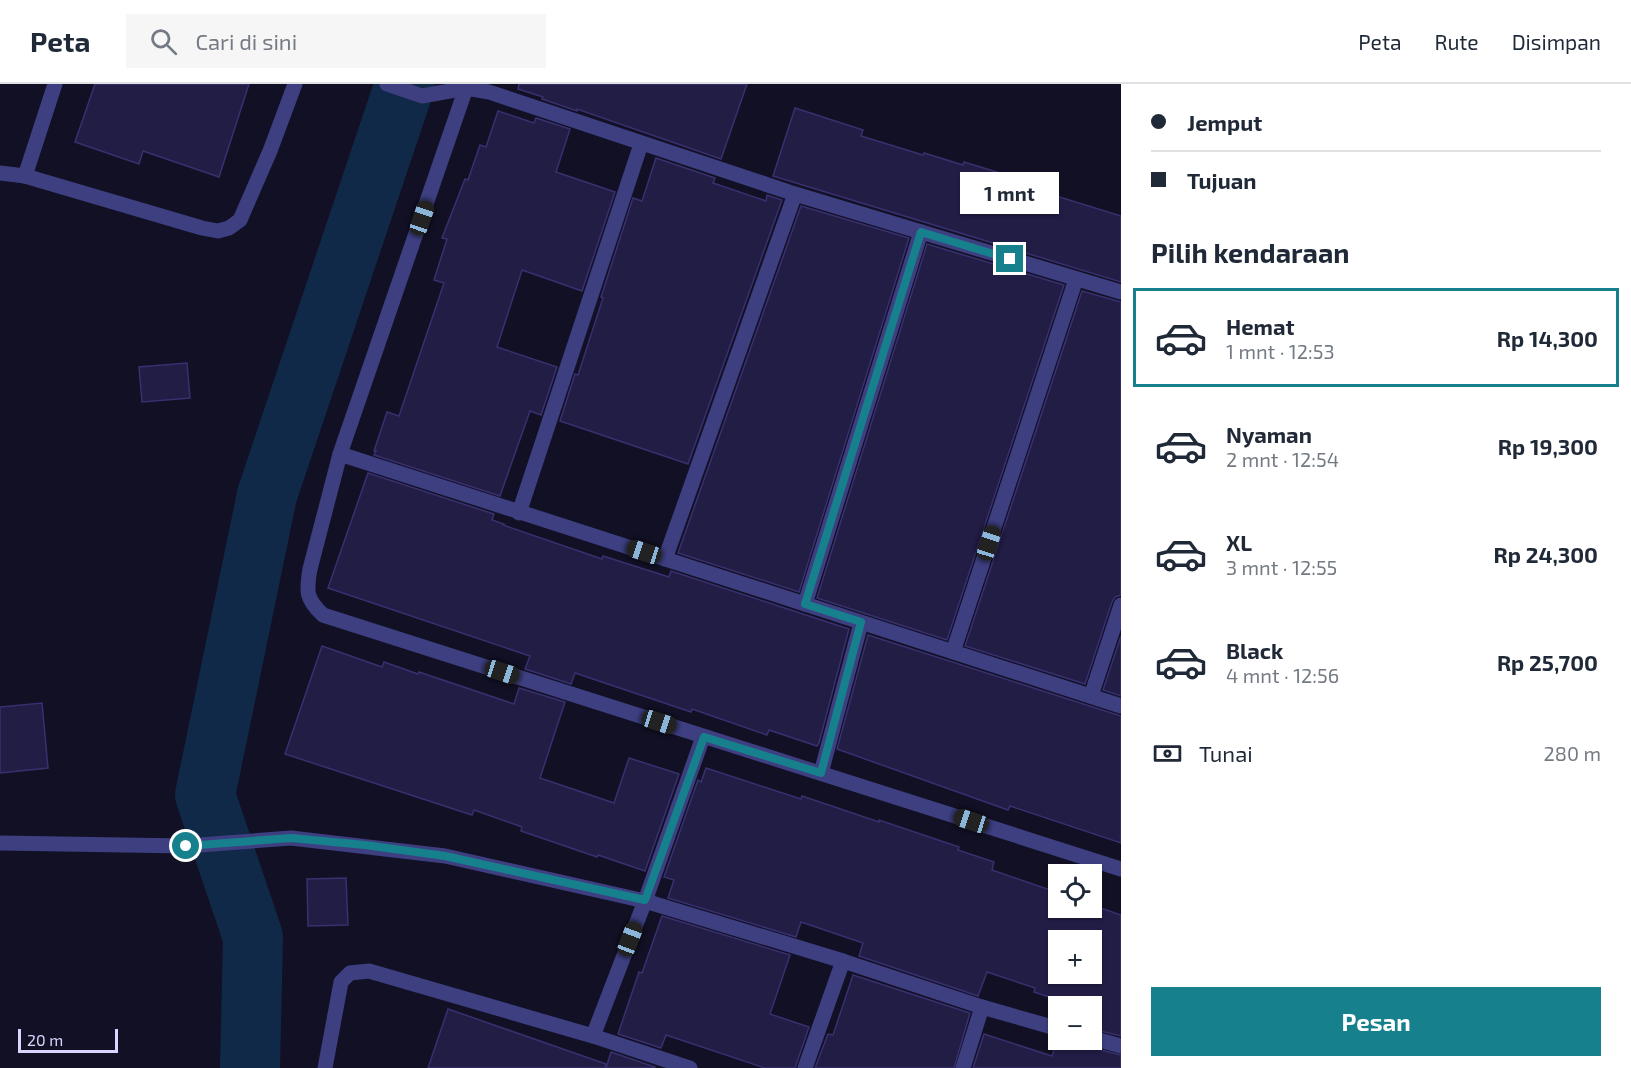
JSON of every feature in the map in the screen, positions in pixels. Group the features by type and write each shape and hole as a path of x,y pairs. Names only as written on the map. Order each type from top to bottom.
{"street":[{"path":"26,176 54,84"},
{"path":"0,173 26,176 202,228 218,231 229,228 240,220 246,207 295,84"},
{"path":"387,84 422,96 466,88 489,92 795,194 1121,292"},
{"path":"466,88 340,454 310,569 307,588 310,603 323,615 1121,869"},
{"path":"519,513 641,144"},
{"path":"665,559 795,194"},
{"path":"805,604 921,232"},
{"path":"953,652 1076,279"},
{"path":"340,454 1121,706"},
{"path":"1090,696 1121,605"},
{"path":"821,773 861,622"},
{"path":"593,1036 704,737"},
{"path":"0,843 186,846 291,838 445,856 645,900 1048,1026"},
{"path":"805,1068 843,961"},
{"path":"325,1068 341,982 350,973 369,971 593,1036 690,1068"},
{"path":"963,1068 982,1007"},
{"path":"1102,1041 1121,1046"}],"building":[{"path":"95,84 249,84 219,177 143,151 139,164 75,142"},
{"path":"519,84 747,84 721,159 542,99 543,97 518,89"},
{"path":"795,108 863,130 861,136 923,155 924,153 963,165 964,162 1013,177 1011,182 1121,216 1121,282 773,176"},
{"path":"498,111 534,123 536,118 570,129 556,172 615,192 582,291 522,270 497,347 557,367 541,415 530,411 500,496 374,455 387,412 399,416 444,283 434,280 447,239 442,238 465,179 468,180 480,145 486,147"},
{"path":"656,158 715,178 713,183 766,201 767,195 782,200 688,464 560,421 575,374 578,375 633,198 642,201"},
{"path":"801,206 909,238 799,592 678,553"},
{"path":"927,244 1064,285 947,640 817,598"},
{"path":"1082,291 1121,302 1121,595 1115,597 1112,602 1085,684 965,646"},
{"path":"187,363 190,398 142,402 139,367"},
{"path":"368,473 494,514 492,520 503,525 602,559 603,556 669,577 671,571 849,629 819,743 817,746 769,730 767,735 575,673 571,684 525,669 530,656 328,588"},
{"path":"868,635 1121,716 1121,843 1010,806 1008,810 837,749"},
{"path":"1121,636 1121,696 1103,690"},
{"path":"322,646 382,667 384,662 418,674 419,672 514,704 519,688 565,702 540,778 614,803 629,758 679,774 645,871 521,831 522,827 474,810 472,815 285,754"},
{"path":"42,703 48,768 0,773 0,707"},
{"path":"706,768 801,799 802,796 879,822 879,820 959,847 958,850 994,862 992,870 1048,889 1048,918 1102,918 1102,908 1121,915 1121,1036 1102,1031 1102,996 1048,997 1034,992 1035,988 987,972 978,996 859,956 863,943 801,922 796,937 668,898 674,880 664,877 698,780 701,782"},
{"path":"346,878 348,925 308,926 307,879"},
{"path":"662,916 790,955 770,1014 809,1027 795,1068 765,1068 666,1035 661,1048 618,1034 639,972 642,973"},
{"path":"853,975 970,1013 954,1068 815,1068 828,1034 833,1035"},
{"path":"448,1009 606,1064 605,1068 428,1068"},
{"path":"984,1034 1052,1056 1054,1050 1101,1050 1121,1055 1121,1068 973,1068"},
{"path":"611,1052 655,1067 606,1068"}],"waterway":[{"path":"250,1068 253,937 205,795 267,495 405,84"}],"route":[{"path":"186,846 291,838 365,845 445,856 645,900 704,737 821,773 861,622 805,604 921,232 1010,259"}]}
